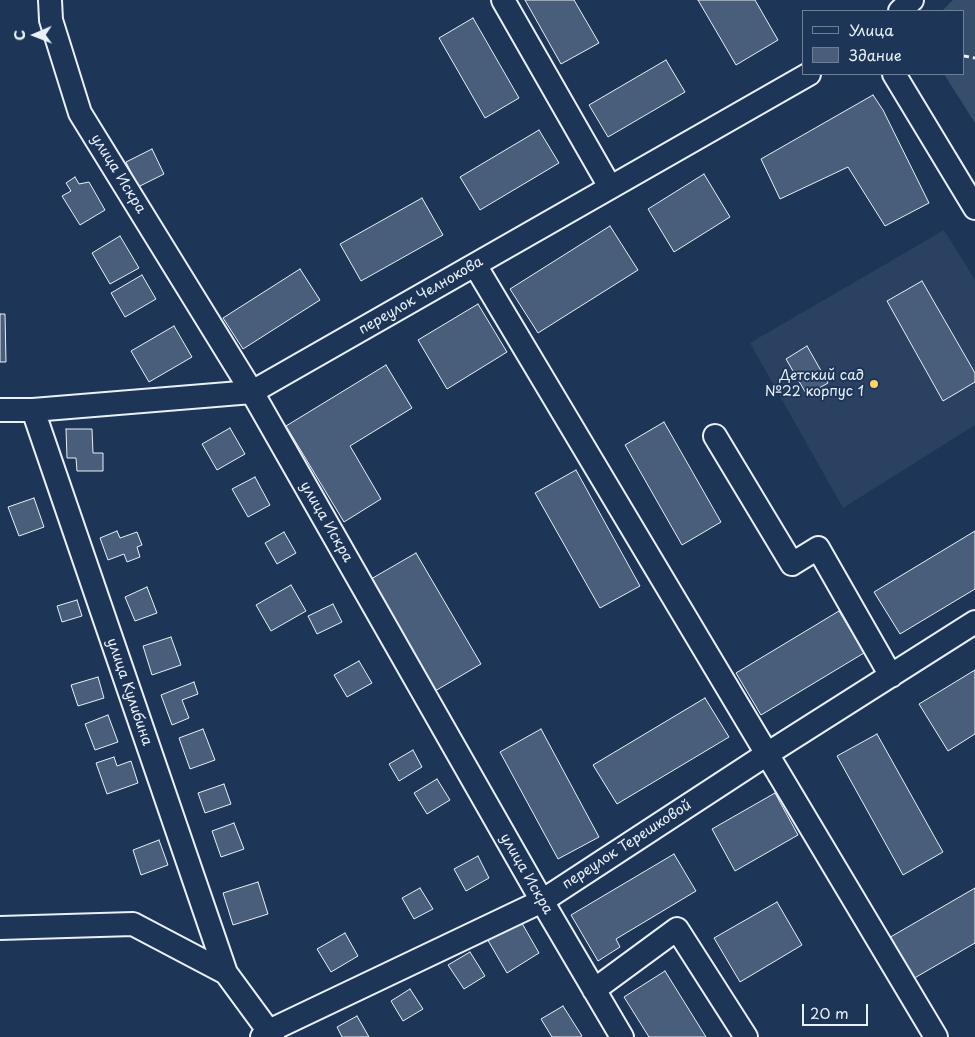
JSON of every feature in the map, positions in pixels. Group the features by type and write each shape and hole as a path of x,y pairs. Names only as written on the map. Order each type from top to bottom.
{"street":[{"name":"улица Искра","path":"50,0 51,20 80,113 252,392 542,901 622,1037"},
{"path":"503,0 610,187"},
{"path":"901,10 912,0"},
{"name":"переулок Челнокова","path":"0,410 33,410 252,392 807,75"},
{"path":"895,75 975,208"},
{"path":"475,265 936,1037"},
{"name":"улица Кулибина","path":"33,410 226,974"},
{"path":"715,436 792,564 818,548 891,676"},
{"name":"переулок Терешковой","path":"268,1035 542,901 767,754 975,622"},
{"path":"0,928 134,924 226,974 268,1035"},
{"path":"594,990 677,930 746,1037"}],"shaded area":[{"path":"953,0 975,0 975,123 945,75 965,75 965,10 943,10"},
{"name":"Детский сад №22 корпус 1","path":"944,230 975,280 975,425 843,508 750,343"}],"building":[{"path":"525,0 574,0 599,43 561,64"},
{"path":"698,0 755,0 778,40 736,65"},
{"path":"473,18 519,98 485,118 439,38"},
{"path":"666,60 685,92 608,137 589,105"},
{"path":"873,95 883,110 929,203 885,226 848,167 780,199 761,159"},
{"path":"539,130 559,163 480,210 460,177"},
{"path":"152,149 164,174 138,187 126,162"},
{"path":"704,174 730,217 674,252 648,209"},
{"path":"75,177 79,184 89,182 105,210 80,225 62,196 71,191 66,183"},
{"path":"422,198 443,235 361,281 340,244"},
{"path":"610,226 638,270 538,333 510,289"},
{"path":"120,236 139,268 110,284 92,253"},
{"path":"300,269 320,300 243,349 223,318"},
{"path":"142,275 156,299 125,317 111,293"},
{"path":"922,281 975,373 975,382 943,401 887,301"},
{"path":"478,304 507,352 447,389 418,340"},
{"path":"0,314 5,314 6,362 0,362"},
{"path":"174,326 192,357 149,382 131,351"},
{"path":"807,346 828,383 807,395 786,359"},
{"path":"386,365 412,408 350,446 381,499 344,522 286,426"},
{"path":"664,422 721,522 682,545 625,445"},
{"path":"230,428 245,454 217,470 202,444"},
{"path":"66,429 92,429 93,453 103,453 103,471 77,471 76,458 67,458"},
{"path":"576,470 640,586 600,608 535,493"},
{"path":"255,477 270,505 248,517 232,489"},
{"path":"34,498 44,527 19,536 8,507"},
{"path":"117,531 120,538 137,532 142,545 137,547 140,557 127,562 124,554 108,560 100,538"},
{"path":"975,531 975,589 900,634 874,592"},
{"path":"284,532 296,553 277,564 265,543"},
{"path":"416,553 481,664 435,691 371,579"},
{"path":"291,585 306,611 271,631 256,605"},
{"path":"147,587 157,613 135,621 125,597"},
{"path":"77,600 82,616 62,622 57,606"},
{"path":"333,604 342,622 317,634 308,616"},
{"path":"839,611 864,653 761,715 736,673"},
{"path":"171,637 181,665 152,675 143,646"},
{"path":"359,661 372,683 347,697 334,675"},
{"path":"975,670 975,734 948,751 919,704"},
{"path":"98,677 104,698 78,706 71,685"},
{"path":"194,682 198,694 182,700 189,718 172,725 161,695"},
{"path":"705,698 729,737 617,804 593,765"},
{"path":"108,715 118,742 95,750 85,724"},
{"path":"203,729 215,760 190,769 179,738"},
{"path":"541,729 599,837 558,859 500,752"},
{"path":"877,734 943,852 903,875 837,756"},
{"path":"413,750 422,767 399,781 389,764"},
{"path":"114,757 117,766 131,761 138,783 107,794 96,763"},
{"path":"437,779 450,800 427,814 414,793"},
{"path":"224,784 231,804 205,813 198,793"},
{"path":"775,793 798,835 735,871 712,829"},
{"path":"234,823 244,849 221,857 212,831"},
{"path":"159,840 168,865 141,875 133,850"},
{"path":"674,854 696,891 616,939 620,947 598,961 571,915"},
{"path":"478,856 489,878 466,891 454,869"},
{"path":"258,882 268,914 233,925 223,893"},
{"path":"420,888 433,909 414,919 402,898"},
{"path":"975,888 975,943 911,980 887,939"},
{"path":"777,902 802,945 740,982 714,938"},
{"path":"519,918 539,953 507,973 486,937"},
{"path":"345,933 358,956 331,972 317,949"},
{"path":"470,952 485,976 464,989 448,965"},
{"path":"665,971 706,1037 649,1037 624,997"},
{"path":"410,989 423,1009 403,1021 391,1001"},
{"path":"563,1006 582,1036 552,1037 541,1019"},
{"path":"357,1016 369,1037 342,1037 337,1027"}],"place":[{"name":"Детский сад №22 корпус 1","path":"874,384"}]}
